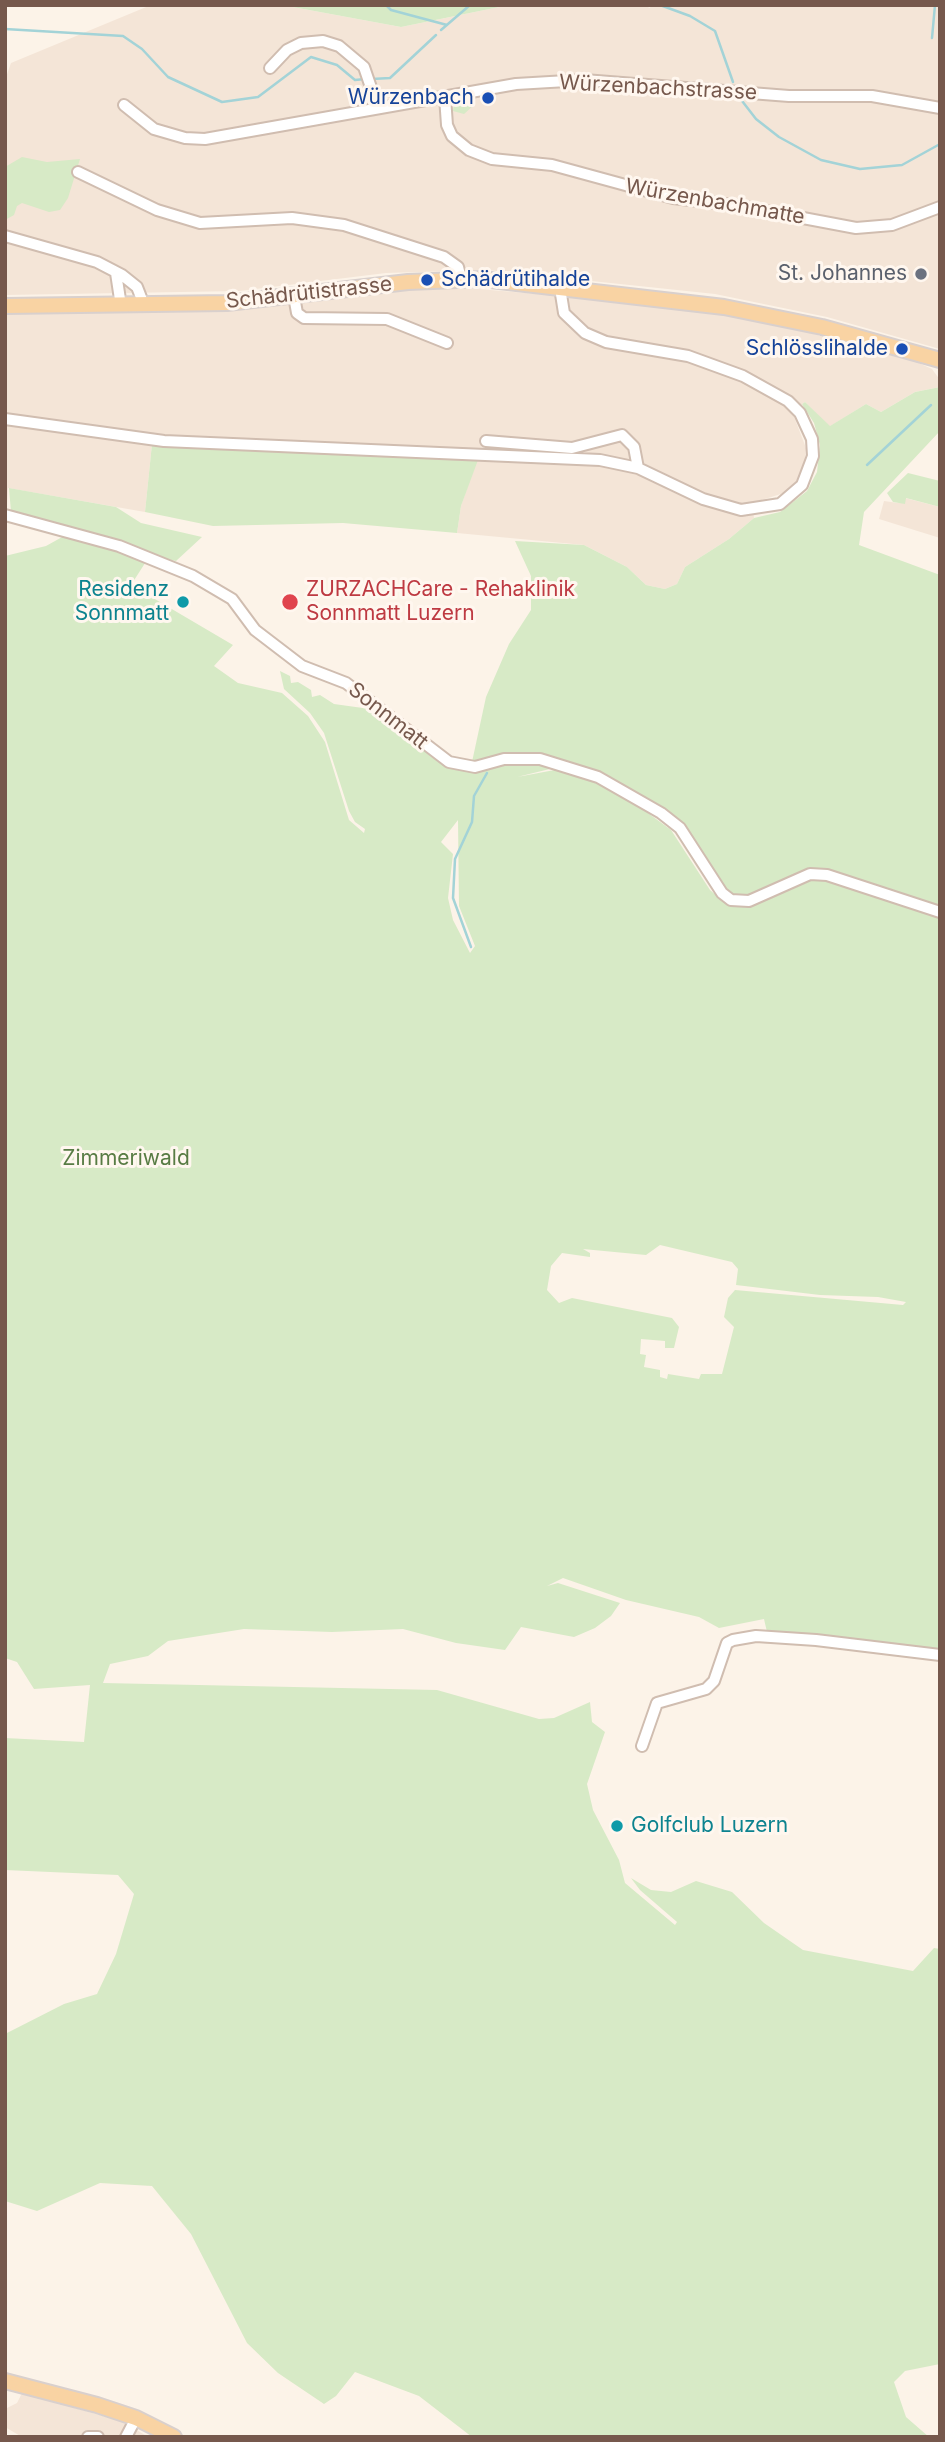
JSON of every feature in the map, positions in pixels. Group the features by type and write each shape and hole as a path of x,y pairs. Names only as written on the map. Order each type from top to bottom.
{"main road":[{"name":"Schädrütistrasse","path":"5,306 227,303 461,279 724,307 822,327 940,360"},
{"path":"5,2381 135,2418 174,2437"}],"street":[{"path":"270,68 287,50 301,43 323,41 339,46 363,67 378,108"},
{"name":"Würzenbachstrasse","path":"124,105 154,130 185,138 205,139 516,84 584,80 789,96 872,96 940,108"},
{"name":"Würzenbachmatte","path":"445,97 447,125 452,136 469,150 492,159 552,165 673,198 734,205 856,228 892,225 940,207"},
{"path":"78,173 157,211 200,223 292,218 344,225 444,257 458,267 461,279"},
{"path":"5,236 97,262 137,288 145,305"},
{"path":"116,273 121,306"},
{"path":"5,419 163,441 572,457 638,468 703,499 741,510 756,510 780,504 802,485 813,456 812,439 800,412 788,401 743,376 688,356 606,342 585,333 564,313 560,288"},
{"path":"294,296 295,310 304,318 387,319 447,343"},
{"path":"486,441 572,447 622,435 634,447 638,468"},
{"name":"Sonnmatt","path":"5,515 119,546 179,569 216,589 241,607 256,630 302,666 346,682 439,755 464,766 475,767 504,759 540,759 598,776 662,813 680,828 722,893 738,903 749,901 810,874 827,875 940,912"},
{"path":"642,1746 657,1703 706,1689 714,1681 727,1643 756,1636 940,1655"},
{"path":"126,2437 135,2418"},
{"path":"88,2437 98,2437"}],"shaded area":[{"path":"151,5 282,5 401,27 509,5 643,5 650,8 651,5 940,5 940,349 827,317 715,294 487,270 386,273 239,291 5,295 5,80 11,63"},
{"path":"455,287 655,304 768,322 912,360 932,369 940,380 940,387 915,392 881,412 866,404 829,427 805,402 802,404 793,414 806,448 805,463 797,480 784,493 752,503 754,518 729,539 685,567 677,584 665,589 646,585 627,567 584,545 457,533 461,506 480,450 453,448 450,452 188,437 152,444 145,512 8,488 5,545 5,314 216,311 410,289"},
{"path":"905,498 940,507 940,538 879,519 884,501 898,503"},
{"path":"22,2393 124,2422 148,2437 22,2437 5,2427 5,2409 17,2403"}],"green space":[{"path":"282,5 509,5 401,27"},
{"path":"486,93 482,99 478,96 472,101 475,104 464,114 453,111 455,99"},
{"path":"22,157 47,162 80,159 68,198 60,210 49,212 22,203 17,206 14,215 5,220 5,167"},
{"path":"940,387 940,431 864,512 859,545 940,575 940,909 815,869 794,874 740,899 723,890 665,812 604,775 563,760 541,756 472,762 486,697 509,644 531,610 531,576 515,541 584,545 627,567 646,585 665,589 677,584 685,567 729,539 754,518 780,512 807,491 817,472 820,445 814,423 802,404 805,402 830,426 866,404 881,412 915,392"},
{"path":"152,444 478,460 461,506 457,533 343,523 213,526 145,512"},
{"path":"908,473 940,481 940,507 906,498 905,504 893,502 887,493"},
{"path":"9,488 116,507 141,523 202,537 176,561 161,558 11,512"},
{"name":"Zimmeriwald","path":"64,536 147,560 131,585 233,645 214,666 238,683 282,693 308,716 325,742 349,820 364,833 365,829 355,822 349,811 324,733 310,713 284,689 280,671 290,676 291,683 298,682 311,690 312,697 320,695 334,704 370,709 437,761 461,771 510,760 541,762 558,767 517,777 560,769 593,780 633,802 671,830 710,890 726,904 742,907 799,880 818,877 940,914 940,1652 767,1632 764,1619 719,1628 699,1617 626,1600 563,1578 547,1586 558,1583 620,1603 611,1616 595,1628 574,1637 521,1627 505,1650 456,1643 403,1629 332,1632 244,1629 168,1641 148,1656 110,1664 103,1683 437,1690 539,1719 554,1718 590,1702 592,1722 605,1732 587,1784 593,1810 619,1860 625,1883 675,1925 677,1922 640,1890 631,1878 651,1890 671,1892 696,1881 732,1892 764,1923 803,1950 913,1971 934,1948 940,1949 940,2364 905,2371 894,2382 906,2417 929,2437 472,2437 419,2396 355,2372 336,2396 324,2404 278,2373 247,2343 191,2234 152,2186 100,2183 37,2211 5,2201 5,2034 64,2004 97,1994 116,1954 134,1894 118,1875 5,1870 5,1738 84,1742 90,1685 34,1689 17,1662 5,1658 5,556 46,546","holes":["458,820 459,906 475,946 470,953 453,920 448,898 453,854 441,842","660,1245 732,1262 738,1269 736,1285 820,1295 878,1297 906,1302 903,1305 735,1290 728,1298 724,1317 734,1327 722,1374 701,1374 699,1379 668,1374 667,1379 660,1377 660,1370 644,1367 646,1355 640,1354 641,1339 665,1341 665,1348 674,1348 679,1327 672,1318 572,1298 559,1303 547,1290 551,1266 562,1253 590,1257 590,1253 583,1249 646,1255"]}],"waterway":[{"path":"386,5 391,10 447,25"},
{"path":"441,30 470,5"},
{"path":"660,5 690,16 715,31 733,82"},
{"path":"932,38 935,5"},
{"path":"5,29 123,36 142,49 168,77 222,102 258,97 311,57 337,65 355,80 365,79"},
{"path":"372,79 390,78 436,35"},
{"path":"739,97 756,119 779,137 821,160 860,169 902,165 940,144"},
{"path":"867,465 931,405"},
{"path":"471,947 453,898 455,859 472,822 474,796 487,773"}],"place":[{"name":"Würzenbach","path":"488,98"},
{"name":"St. Johannes","path":"921,274"},
{"name":"Schädrütihalde","path":"427,280"},
{"name":"Schlösslihalde","path":"902,349"},
{"name":"Residenz Sonnmatt","path":"183,602"},
{"name":"ZURZACHCare - Rehaklinik Sonnmatt Luzern","path":"290,602"},
{"name":"Golfclub Luzern","path":"617,1826"}]}
